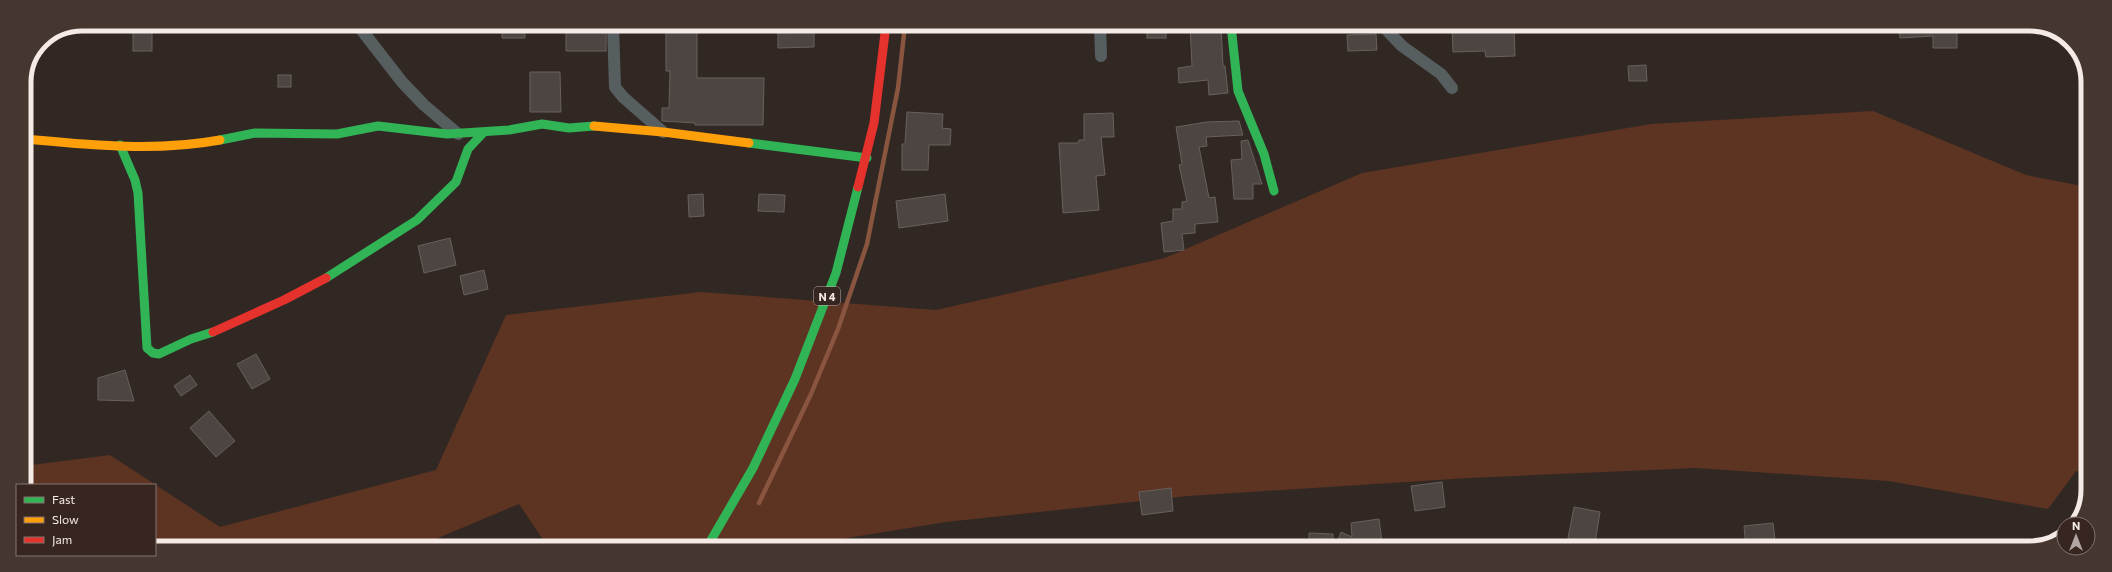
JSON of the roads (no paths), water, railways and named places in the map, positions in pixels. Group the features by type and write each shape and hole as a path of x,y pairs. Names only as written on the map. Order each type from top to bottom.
{"main road":[{"name":"N 4","path":"710,541 753,468 795,379 836,273 867,158 880,88 885,31"},
{"path":"1232,31 1238,91 1264,154 1274,191"},
{"path":"31,139 120,145 176,146 256,133 337,134 378,126 458,134 508,130 542,124 569,128 594,126 663,132 867,158"},
{"path":"120,145 133,174 138,193 148,348 153,353 159,354 191,339 224,328 284,300 332,274 417,220 456,182 468,149 484,132"}],"street":[{"path":"362,31 402,82 424,105 458,134"},
{"path":"613,31 615,87 623,97 663,132"},
{"path":"1100,31 1101,56"},
{"path":"1388,31 1402,46 1441,74 1452,88"}],"waterway":[{"path":"759,503 811,394 838,329 867,244 898,88 904,31"}]}
